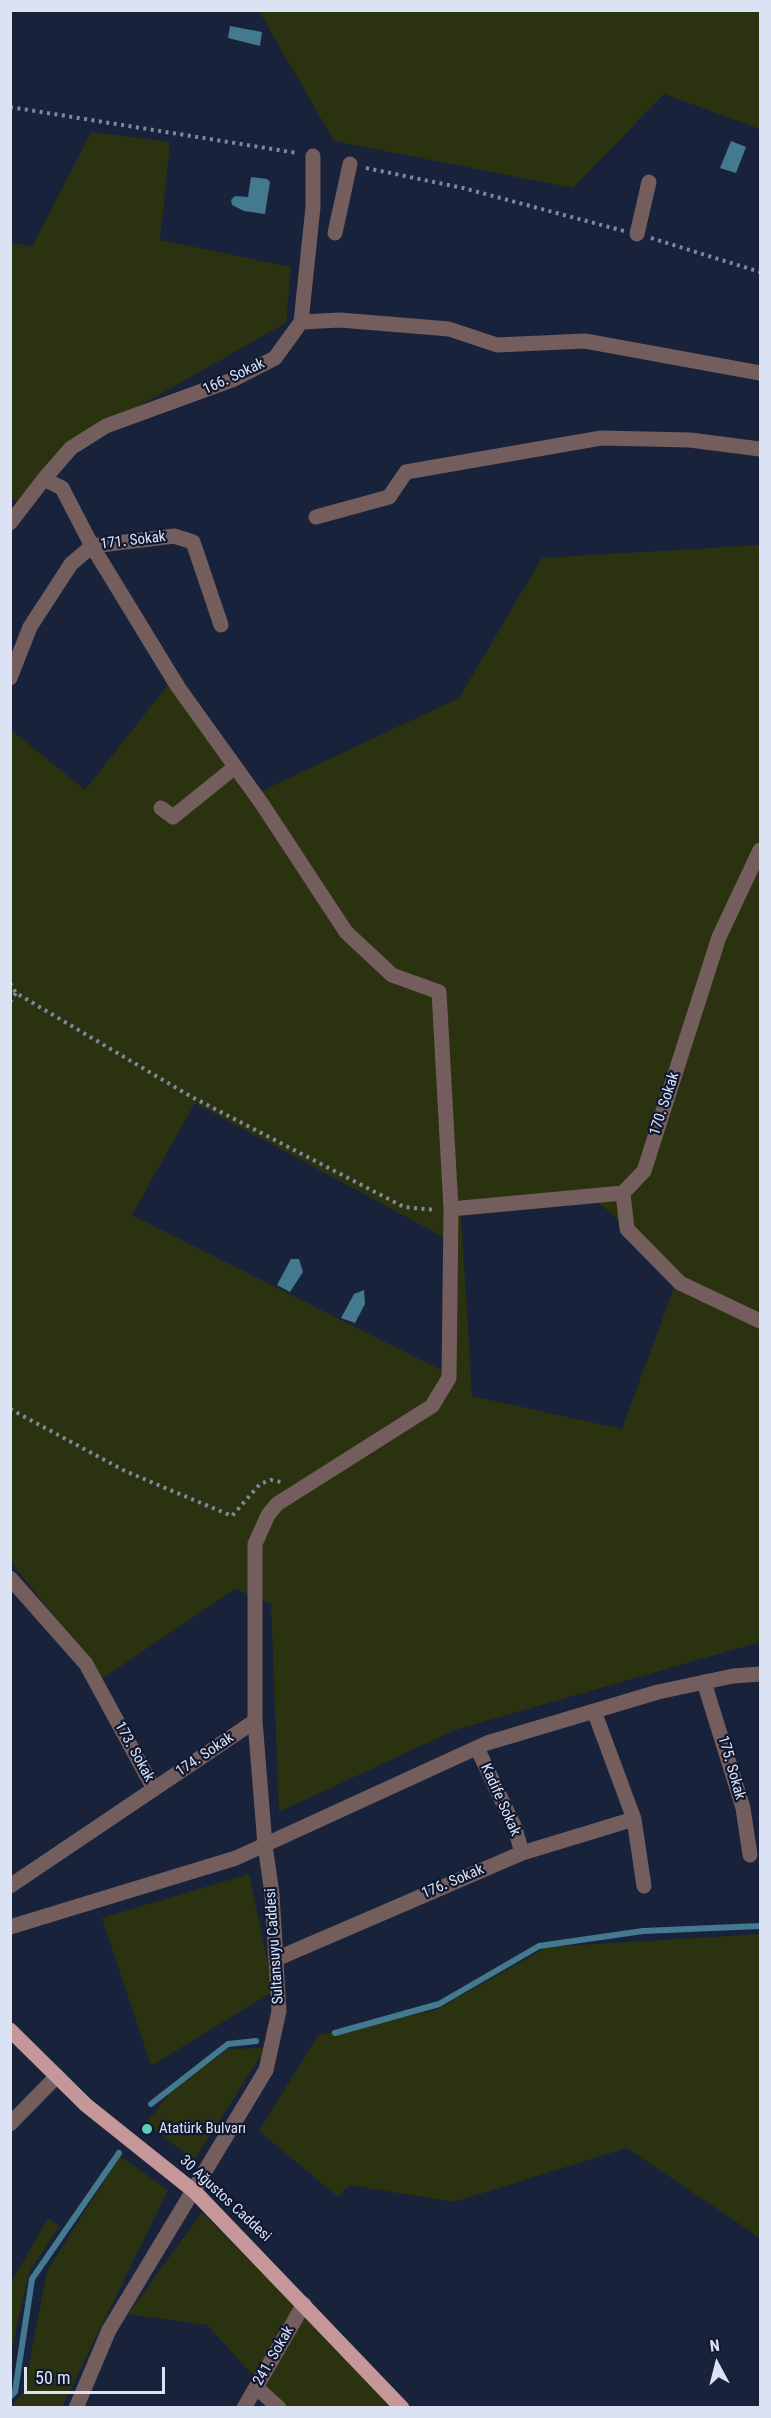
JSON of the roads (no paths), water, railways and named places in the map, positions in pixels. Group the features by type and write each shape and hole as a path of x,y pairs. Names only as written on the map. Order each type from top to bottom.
{"main road":[{"name":"30 Ağustos Caddesi","path":"10,2030 86,2105 195,2192 402,2408"}],"street":[{"name":"166. Sokak","path":"10,523 71,448 106,426 232,380 275,358 301,322 313,207 313,156"},
{"path":"335,233 350,164"},
{"path":"637,234 649,182"},
{"path":"301,322 340,320 449,329 497,345 585,341 760,373"},
{"path":"316,518 389,497 406,472 601,438 690,440 760,449"},
{"path":"44,479 62,489 92,546 178,687 236,767 173,817 161,808"},
{"name":"171. Sokak","path":"92,546 174,536 194,542 221,625"},
{"path":"10,678 30,627 71,564 92,546"},
{"name":"Sultansuyu Caddesi","path":"76,2408 109,2330 195,2192 266,2070 279,2011 272,1894 255,1721 255,1544 268,1515 277,1504 432,1406 449,1378 451,1209 439,992 392,975 346,932 236,767"},
{"name":"170. Sokak","path":"622,1193 644,1171 719,937 760,849"},
{"path":"451,1209 622,1193 627,1229 680,1282 760,1322"},
{"name":"173. Sokak","path":"10,1578 86,1664 154,1789 10,1886"},
{"path":"10,1926 236,1858 477,1748 658,1692 704,1682 760,1674"},
{"name":"175. Sokak","path":"704,1682 743,1808 750,1855"},
{"path":"594,1711 634,1819 644,1886"},
{"name":"174. Sokak","path":"154,1789 255,1721"},
{"name":"Kadife Sokak","path":"477,1748 515,1828 522,1853"},
{"name":"176. Sokak","path":"276,1959 522,1853 634,1819"},
{"path":"10,2124 57,2076"},
{"name":"241. Sokak","path":"244,2408 304,2304"},
{"path":"256,2386 279,2408"}],"water":[{"path":"230,26 262,32 260,46 228,38"},
{"path":"731,141 746,147 736,173 720,168"},
{"path":"251,177 267,179 270,182 265,214 244,211 232,205 231,200 235,196 248,197"},
{"path":"291,1259 299,1259 303,1272 290,1292 277,1285"},
{"path":"364,1290 365,1304 355,1323 341,1318 354,1294"}],"waterway":[{"path":"335,2033 439,2004 539,1946 643,1931 760,1926"},
{"path":"151,2104 228,2044 256,2041"},
{"path":"10,2397 15,2392 32,2279 119,2153"}],"place":[{"name":"Atatürk Bulvarı","path":"147,2129"}]}
